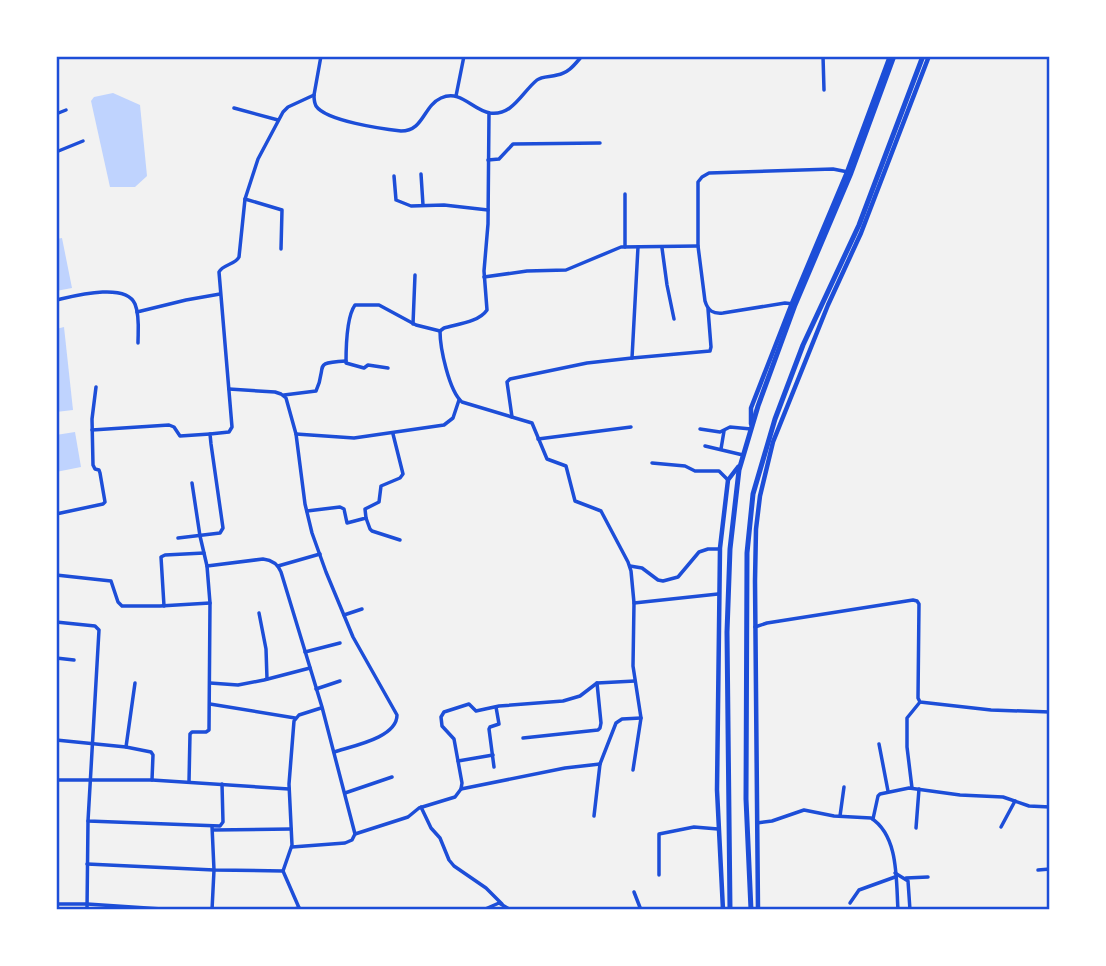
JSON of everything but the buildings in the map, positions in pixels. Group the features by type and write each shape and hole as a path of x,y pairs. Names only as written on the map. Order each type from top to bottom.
{"highway":[{"path":"730,910 727,632 730,549 740,465 794,304 849,172 892,56"},
{"path":"751,910 746,799 747,553 753,494 771,431 803,345 881,175 923,56"}],"street":[{"path":"321,56 314,95 318,108 335,117 371,128 401,131 415,128 438,99 446,96 456,96 489,113 506,110 538,79 566,72 582,56"},
{"path":"456,96 464,56"},
{"path":"823,56 824,90"},
{"path":"758,910 755,627 756,529 760,496 774,442 828,305 861,233 881,175 929,56"},
{"path":"1050,72 1050,105"},
{"path":"92,430 169,425 174,427 180,436 211,435 232,427 219,270 236,262 239,257 245,199 258,159 282,112 314,95"},
{"path":"234,108 278,120"},
{"path":"56,114 66,110"},
{"path":"388,369 368,365 364,368 349,365 346,361 350,319 355,305 379,305 413,324 440,331 485,314 489,113"},
{"path":"56,152 83,141"},
{"path":"488,160 499,159 515,144 600,143"},
{"path":"512,417 508,380 587,363 710,351 708,309 698,246 698,182 705,175 833,169 849,172"},
{"path":"421,174 423,205"},
{"path":"394,176 396,200 408,205 444,205 488,210"},
{"path":"625,194 625,247"},
{"path":"245,199 282,210 281,249"},
{"path":"484,277 527,271 566,270 616,248 698,246"},
{"path":"632,358 638,247"},
{"path":"662,248 674,319"},
{"path":"413,324 415,275"},
{"path":"56,300 93,292 128,296 134,302 137,312 138,343"},
{"path":"137,312 220,294"},
{"path":"708,309 713,313 723,313 794,304"},
{"path":"296,434 347,439 444,425 453,418 459,400 447,371 440,331"},
{"path":"229,389 284,395 316,391 323,365 326,362 346,361"},
{"path":"56,514 105,502 100,473 93,465 92,430 96,387"},
{"path":"284,395 296,434 303,491 312,533 353,637 397,718 380,737 334,752"},
{"path":"459,400 532,423 547,459 566,466 575,500 601,511 630,566 634,603 632,658 641,718 633,770"},
{"path":"538,439 631,427"},
{"path":"700,429 751,429"},
{"path":"721,449 724,431"},
{"path":"393,434 403,474 381,486 378,503 366,509 366,518 372,531 400,540"},
{"path":"178,538 220,533 223,528 211,435"},
{"path":"705,446 743,455"},
{"path":"652,463 685,466 695,471 719,471 728,480"},
{"path":"723,910 717,790 718,594 728,480 740,465"},
{"path":"189,782 190,734 208,731 210,704 210,603 207,566 192,483"},
{"path":"307,511 341,506 348,523 366,518"},
{"path":"630,566 642,568 663,581 678,577 699,552 720,548"},
{"path":"164,606 161,557 204,553"},
{"path":"278,566 320,554"},
{"path":"207,566 262,559 278,566 322,707 355,834 352,840 345,843 292,847"},
{"path":"56,575 111,581 122,606 210,603"},
{"path":"634,603 718,594"},
{"path":"755,627 917,601 920,702"},
{"path":"344,615 362,609"},
{"path":"259,613 266,649 267,679"},
{"path":"56,622 95,625 99,630 88,821 87,910"},
{"path":"305,652 340,643"},
{"path":"56,658 75,660"},
{"path":"210,683 233,686 310,668"},
{"path":"316,689 340,681"},
{"path":"355,834 410,816 421,807 455,797 461,789 454,739 442,726 442,713 469,704 475,711 496,706 563,701 578,697 597,683 635,681"},
{"path":"126,747 135,682"},
{"path":"523,738 598,730 601,723 597,683"},
{"path":"920,702 990,710 1050,712"},
{"path":"912,788 907,718 920,702"},
{"path":"210,704 295,719"},
{"path":"494,767 489,729 499,724 496,706"},
{"path":"289,910 299,909 283,870 292,847 289,789 290,751 295,719 302,713 322,707"},
{"path":"594,816 600,764 617,723 622,719 641,718"},
{"path":"56,740 152,752 152,780"},
{"path":"879,744 888,791"},
{"path":"458,761 493,755"},
{"path":"461,789 565,768 600,764"},
{"path":"345,793 392,777"},
{"path":"56,780 152,780 289,789"},
{"path":"213,828 223,822 222,784"},
{"path":"840,816 844,788"},
{"path":"873,819 878,796 883,792 912,788 960,795 1003,797 1029,806 1050,807"},
{"path":"916,828 919,789"},
{"path":"1001,827 1015,801"},
{"path":"421,807 454,866 486,888 510,910"},
{"path":"757,823 804,810 873,819 890,840 898,910"},
{"path":"88,821 291,829"},
{"path":"659,875 659,834 696,827 719,829"},
{"path":"212,910 213,828"},
{"path":"87,864 214,870 283,870"},
{"path":"1038,870 1050,869"},
{"path":"850,903 859,890 895,875 906,878 928,877"},
{"path":"906,878 909,884 910,910"},
{"path":"634,892 640,910"},
{"path":"56,904 177,910"},
{"path":"483,910 502,904"}],"water":[{"path":"113,93 140,105 147,176 135,187 110,187 91,101 94,97"},
{"path":"62,238 72,288 56,291 56,239"},
{"path":"64,327 73,410 56,412 56,329"},
{"path":"75,432 81,467 56,472 56,435"}]}
